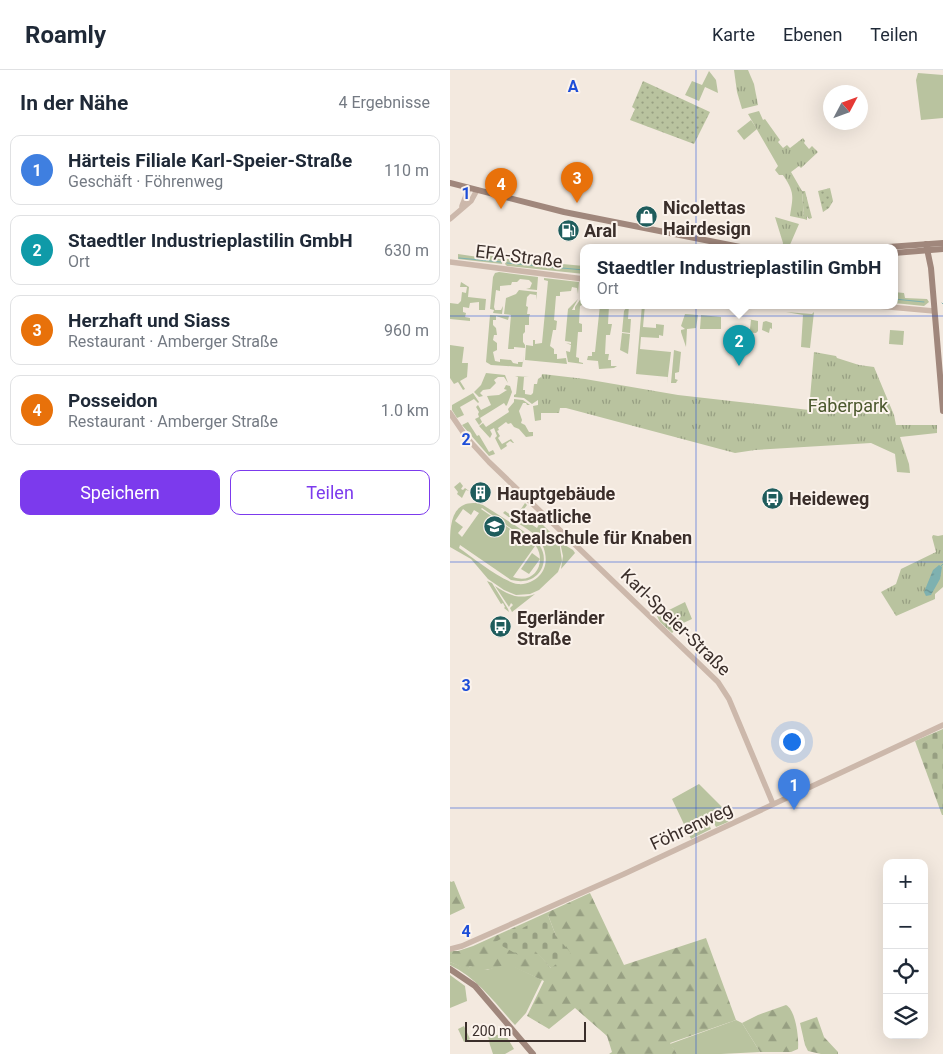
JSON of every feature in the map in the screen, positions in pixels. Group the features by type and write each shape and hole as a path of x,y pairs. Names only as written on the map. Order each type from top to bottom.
{"main road":[{"path":"450,183 580,216 725,244"},
{"path":"898,252 943,243"},
{"path":"898,247 943,249"},
{"path":"930,247 943,411"},
{"path":"450,969 475,986 533,1054"}],"street":[{"path":"457,214 464,203 469,188"},
{"path":"450,219 472,199 477,190"},
{"name":"EFA-Straße","path":"450,262 580,278"},
{"path":"898,307 934,310"},
{"name":"Karl-Speier-Straße","path":"450,413 482,454 581,552 718,682 729,700 773,804"},
{"name":"Föhrenweg","path":"450,949 462,946 554,906 943,725"}],"green space":[{"path":"734,70 748,70 754,84 758,105 742,109"},
{"path":"709,71 716,80 718,93 705,87 699,101 685,95 692,81 702,85"},
{"path":"918,73 943,75 943,118 921,120 916,80"},
{"path":"643,81 710,112 694,144 630,120 635,109 632,107"},
{"path":"759,111 763,120 765,119 780,140 778,142 783,148 787,145 790,148 803,138 804,143 809,149 812,146 818,152 801,168 799,166 791,172 802,191 804,219 790,216 792,199 790,186 783,175 779,175 775,170 778,166 748,114"},
{"path":"751,120 757,129 744,140 737,131"},
{"path":"830,188 833,201 829,208 823,212 818,191"},
{"path":"802,191 805,191 812,218 809,219 807,216 807,220 804,219"},
{"path":"775,217 799,224 790,244 783,243"},
{"path":"496,253 500,254 499,258 503,260 502,264 458,259 458,254 485,258 485,254 495,256"},
{"path":"507,259 580,266 580,274 507,266 505,264"},
{"path":"495,273 538,277 537,290 526,289 530,288 532,283 529,280 520,279 517,282 512,282 511,285 500,286 500,291 496,290 494,307 495,310 501,310 503,306 502,314 493,313 494,310 490,309 493,277"},
{"path":"544,278 579,282 578,294 577,288 572,287 571,291 560,292 560,296 556,296 554,320 557,321 556,330 553,330 550,346 554,349 554,354 557,354 557,359 566,358 567,364 525,360 526,345 533,346 533,340 535,340 535,344 542,343 548,281 544,280"},
{"path":"461,282 469,287 468,297 486,299 485,310 479,310 479,302 470,303 469,308 463,307 463,312 466,313 465,317 470,318 470,321 450,319 450,303 458,304 461,301 462,292 466,293 467,287 460,287"},
{"path":"519,290 537,292 536,300 536,295 530,294 527,297 527,314 530,314 529,325 525,325 525,332 523,334 525,348 514,347 514,349 508,349 511,315 504,314 506,298 516,294"},
{"path":"898,292 904,293 905,298 927,299 929,302 924,306 898,303"},
{"path":"578,299 572,310 575,310 580,300 579,323 582,324 582,332 578,332 576,357 583,364 568,362 566,351 570,352 571,345 566,343 571,344 571,342 565,341 568,309"},
{"path":"600,309 609,309 608,324 612,324 610,335 606,335 605,354 609,354 608,360 611,360 611,366 617,366 599,369 598,361 587,360 588,356 592,356 592,352 595,352"},
{"path":"629,309 628,319 631,319 630,333 622,332 624,311"},
{"path":"642,309 645,309 643,327 656,328 656,324 664,325 663,336 659,335 659,338 641,337 640,349 671,352 668,377 636,374"},
{"path":"786,312 812,314 814,312 810,348 801,347 803,315"},
{"path":"685,314 698,315 696,328 687,329 686,347 681,332 681,330 685,329 681,326"},
{"path":"490,315 509,316 508,320 496,316 496,320 493,320 497,335 494,335 493,340 497,343 497,350 493,352 495,361 500,362 500,359 511,360 513,363 518,364 518,362 523,362 522,367 491,365 486,362"},
{"path":"701,315 721,317 721,329 700,329"},
{"path":"748,319 758,321 758,331 756,333 746,332 745,329 750,329 751,320"},
{"path":"763,322 772,323 772,329 770,328 769,333 762,330"},
{"path":"890,330 904,331 903,345 889,344"},
{"path":"622,333 630,334 628,354 620,350"},
{"path":"450,345 464,347 462,363 468,363 467,377 460,381 465,389 463,390 458,382 454,384 450,378"},
{"path":"674,350 681,352 679,372 675,373 675,379 678,380 676,383 671,383"},
{"name":"Faberpark","path":"814,352 836,356 859,365 874,367 894,415 896,425 937,425 937,433 900,437 910,473 897,472 895,454 871,443 755,450 735,453 566,408 560,408 559,413 541,413 538,406 539,400 537,400 542,374 585,379 678,395 809,410"},
{"path":"486,373 505,375 508,383 504,377 498,377 494,380 496,383 490,389 483,390 480,393 483,396 479,397 474,392 481,385"},
{"path":"515,376 529,377 524,377 523,390 525,390 525,394 531,395 534,384 537,384 538,379 541,377 557,413 541,413 541,420 535,421 533,406 538,405 538,400 532,404 524,398 514,397 518,377"},
{"path":"506,385 510,386 512,392 507,405 504,403 480,418 482,422 479,425 475,419 479,417 476,407 478,405 481,410 491,405 487,396 499,395 507,390 504,389"},
{"path":"473,393 479,402 474,399 460,407 464,415 457,418 452,410 452,405"},
{"path":"514,399 523,400 530,405 523,403 519,411 521,423 525,425 529,432 533,432 533,436 526,437 511,423 508,424 506,422 498,428 499,430 497,431 500,436 498,438 502,444 511,439 514,443 510,441 501,450 495,438 497,436 494,428 490,430 492,434 490,438 479,426 483,423 486,427 509,412 508,409 514,402"},
{"path":"468,422 477,436 479,435 489,452 493,450 495,454 489,456 462,425"},
{"path":"460,482 463,486 461,489 465,488 469,491 466,490 462,498 457,494 458,492 454,487"},
{"path":"476,503 483,505 513,524 536,541 544,557 543,565 537,575 528,580 511,580 460,545 459,548 479,563 504,579 518,584 530,582 539,576 545,567 546,557 538,538 503,513 505,511 515,518 525,503 527,505 519,516 537,528 539,521 559,541 562,561 558,572 539,590 530,594 516,595 504,590 488,579 471,559 450,547 453,517 461,506","holes":["482,508 536,546 540,559 539,565 532,575 520,579 513,577 535,546","463,509 471,515 474,510 479,513 462,537 458,533 463,527 455,521"]},
{"path":"933,535 943,535 943,587 935,594 935,599 896,616 881,592 896,584 901,569 936,552"},
{"path":"560,542 575,553 561,569 563,556"},
{"path":"532,553 540,559 529,574 521,569"},
{"path":"487,581 492,583 509,612 504,608 503,603 501,604"},
{"path":"495,586 514,596 524,597 535,594 512,612 510,608 513,605 511,603 509,607"},
{"path":"685,602 692,619 681,624 672,633 660,622 657,616"},
{"path":"943,729 943,815 942,815 915,741"},
{"path":"699,784 725,810 730,819 728,822 716,827 713,821 709,824 711,829 691,839 672,799"},
{"path":"450,881 454,881 465,908 450,915"},
{"path":"590,893 624,965 706,938 736,1020 670,1043 677,1054 609,1054 612,1052 607,1036 575,1008 549,1029 527,1016 544,981 507,964 484,970 470,966 468,970 450,962 450,951 458,951","holes":["548,915 556,936 551,968 534,949"]},
{"path":"548,915 556,936 571,953 551,968 534,950 520,956 495,942"},
{"path":"450,962 468,969 470,966 487,970 507,963 542,980 526,1013 515,1025 477,984 460,970 450,965"},
{"path":"450,975 465,986 467,1001 450,1008"},
{"path":"786,1005 794,1018 798,1049 791,1052 760,1052 742,1023"},
{"path":"817,1017 824,1037 838,1054 821,1054 808,1051 800,1023"},
{"path":"736,1020 742,1023 760,1052 677,1054 670,1044"},
{"path":"464,1026 470,1039 464,1042 458,1029"},
{"path":"505,1034 514,1049 505,1054 493,1054 488,1036"}],"water":[{"path":"939,565 942,567 940,579 931,595 926,596 924,592 933,570"}],"waterway":[{"path":"459,258 501,262"},
{"path":"507,263 580,270"},
{"path":"898,299 924,302"}],"place":[{"name":"Herzhaft und Siass","path":"577,203"},
{"name":"Posseidon","path":"501,209"},
{"name":"Nicolettas Hairdesign","path":"647,217"},
{"name":"Aral","path":"568,230"},
{"name":"Staedtler Industrieplastilin GmbH","path":"739,366"},
{"name":"Hauptgebäude","path":"481,493"},
{"name":"Heideweg","path":"773,498"},
{"name":"Staatliche Realschule für Knaben","path":"494,526"},
{"name":"Egerländer Straße","path":"501,627"},
{"name":"Härteis Filiale Karl-Speier-Straße","path":"794,810"}]}
